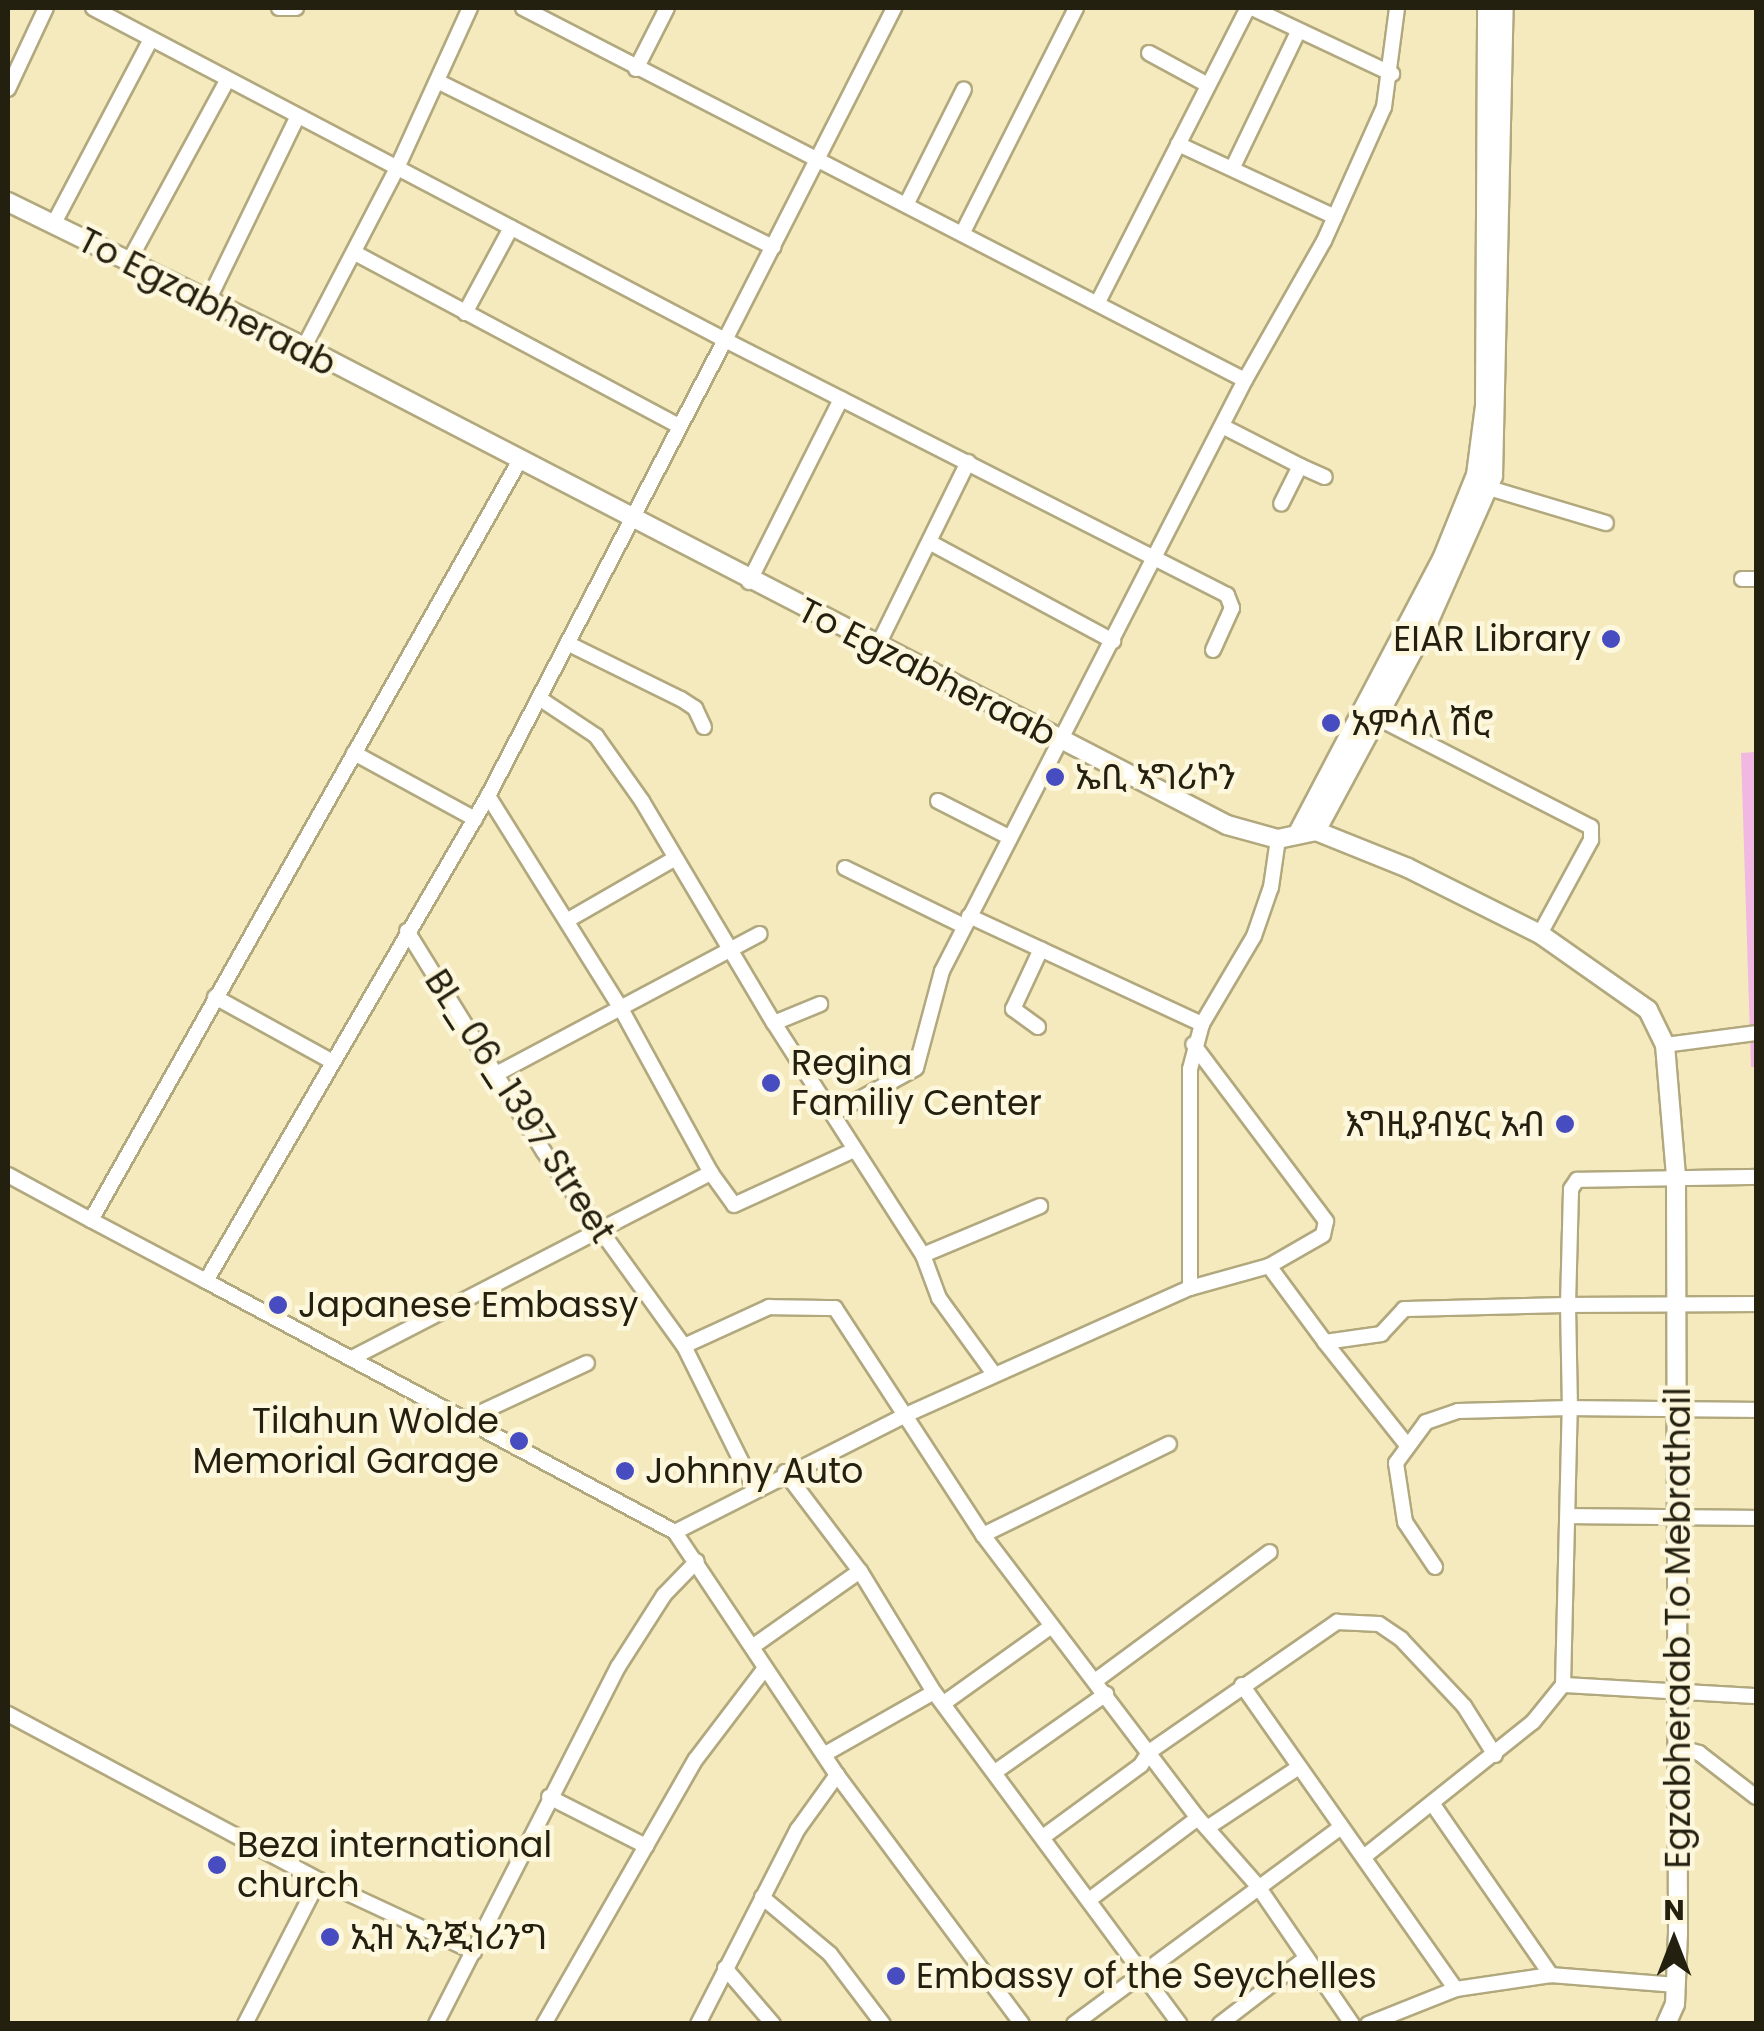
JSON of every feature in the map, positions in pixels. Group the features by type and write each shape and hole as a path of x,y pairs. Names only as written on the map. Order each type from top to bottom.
{"main road":[{"path":"1488,8 1498,449 1489,488 1307,832 1540,934 1636,998 1665,1045 1676,1177"},
{"path":"1370,714 1442,560 1476,476 1485,406 1504,8"},
{"name":"To Egzabheraab","path":"8,202 208,303 304,346 633,522 1227,826 1278,838 1307,832"},
{"name":"Egzabheraab To Mebrathail","path":"1666,2024 1676,1995 1680,1408 1676,1177"},
{"path":"1676,1995 1682,2024"}],"street":[{"path":"8,89 46,8"},
{"path":"94,8 725,340 1157,558 1232,602 1213,650"},
{"path":"278,8 296,8"},
{"path":"304,346 398,168 470,8"},
{"path":"523,8 1246,380"},
{"path":"636,69 667,8"},
{"path":"206,1280 329,1060 488,796 633,522 894,8"},
{"path":"963,232 1073,8"},
{"path":"1098,302 1206,84 1250,8 1392,74"},
{"path":"834,1113 916,1068 927,1008 966,922 1246,380 1335,218 1392,74 1397,8"},
{"path":"1233,167 1298,32"},
{"path":"53,225 151,39"},
{"path":"1148,53 1206,84"},
{"path":"128,263 228,79"},
{"path":"439,82 773,247"},
{"path":"907,203 964,89"},
{"path":"208,303 297,118"},
{"path":"1178,144 1335,218"},
{"path":"465,313 511,228"},
{"path":"354,253 679,426"},
{"path":"749,582 841,398"},
{"path":"1222,426 1325,477"},
{"path":"91,1220 520,460"},
{"path":"878,645 968,462"},
{"path":"1281,504 1300,466"},
{"path":"1489,488 1606,523"},
{"path":"931,543 1113,642"},
{"path":"569,644 696,708 704,727"},
{"path":"539,698 606,748 774,1023 924,1255 939,1298 994,1374"},
{"path":"1370,714 1591,827 1591,840 1540,934"},
{"path":"354,754 475,819"},
{"path":"488,796 568,920 711,1173 734,1205 854,1150"},
{"path":"938,801 1009,837"},
{"path":"1190,1288 1194,1044 1254,936 1278,838"},
{"path":"568,920 674,859"},
{"path":"845,868 966,922 1041,949 1202,1024"},
{"name":"BL_06_1397 Street","path":"407,931 596,1228 684,1346 754,1487"},
{"path":"500,1072 726,946 760,934"},
{"path":"1038,1027 1013,1009 1041,949"},
{"path":"215,997 329,1060"},
{"path":"774,1023 820,1004"},
{"path":"1665,1045 1756,1033"},
{"path":"675,1532 754,1487 994,1374 1190,1288 1269,1266 1322,1235 1326,1222 1194,1044"},
{"path":"352,1358 596,1228 711,1173"},
{"path":"8,1175 469,1418 675,1532 837,1775 1022,2024"},
{"path":"1365,1856 1434,1806 1495,1754 1563,1685 1569,1516 1571,1189 1577,1180 1756,1177"},
{"path":"924,1255 1040,1206"},
{"path":"1269,1266 1407,1445"},
{"path":"1325,1342 1381,1334 1404,1309 1756,1304"},
{"path":"684,1346 769,1307 836,1308 908,1414 983,1536 1202,1823 1256,1885 1352,2024"},
{"path":"469,1418 586,1363"},
{"path":"1435,1567 1404,1522 1396,1463 1426,1422 1458,1411 1756,1410"},
{"path":"983,1536 1168,1444"},
{"path":"785,1472 860,1571 939,1698 1180,2024"},
{"path":"1569,1516 1756,1518"},
{"path":"1095,1681 1270,1552"},
{"path":"436,2024 549,1798 642,1627 697,1561"},
{"path":"752,1647 860,1571"},
{"path":"1043,1837 1141,1765 1149,1752 1242,1684 1337,1622 1379,1624 1441,1678 1495,1754"},
{"path":"825,1754 939,1698 1050,1627"},
{"path":"544,2024 696,1759 765,1668"},
{"path":"1242,1684 1456,1988"},
{"path":"1563,1685 1756,1696"},
{"path":"995,1772 1106,1694"},
{"path":"8,1714 319,1880 474,1952"},
{"path":"1677,1747 1699,1753 1756,1797"},
{"path":"1089,1900 1202,1823 1299,1767"},
{"path":"698,2024 816,1798 837,1775"},
{"path":"549,1798 646,1846"},
{"path":"1434,1806 1552,1974"},
{"path":"1074,2024 1256,1885 1340,1828"},
{"path":"245,2024 319,1880"},
{"path":"762,1897 830,1954 883,2024"},
{"path":"1220,2024 1306,1958"},
{"path":"725,1968 773,2024"},
{"path":"1368,2024 1456,1988 1552,1974 1676,1995"}],"shaded area":[{"path":"1756,752 1756,1067 1751,1067 1741,753"}],"place":[{"name":"EIAR Library","path":"1611,639"},
{"name":"አምሳለ ሽሮ","path":"1331,723"},
{"name":"ኤቢ ኣግሪኮን","path":"1055,777"},
{"name":"Regina Familiy Center","path":"771,1083"},
{"name":"እግዚያብሄር አብ","path":"1565,1124"},
{"name":"Japanese Embassy","path":"278,1305"},
{"name":"Tilahun Wolde Memorial Garage","path":"519,1441"},
{"name":"Johnny Auto","path":"625,1471"},
{"name":"Beza international church","path":"217,1865"},
{"name":"ኢዝ ኢንጂነሪንግ","path":"330,1937"},
{"name":"Embassy of the Seychelles","path":"896,1976"}]}
